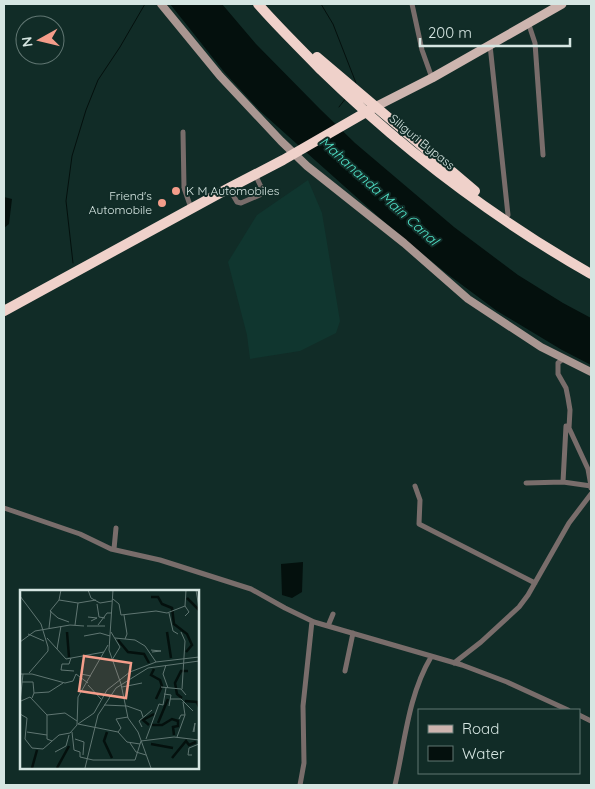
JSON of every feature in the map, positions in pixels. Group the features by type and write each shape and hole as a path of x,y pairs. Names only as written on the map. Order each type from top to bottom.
{"highway":[{"path":"258,4 275,23 346,87"},
{"path":"266,4 370,110 472,189 591,267"},
{"path":"4,311 296,153 370,110"},
{"name":"Siliguri Bypass","path":"370,110 447,179 523,232 591,274"}],"main road":[{"path":"370,110 432,78 562,4"}],"street":[{"path":"161,4 220,76 307,166 404,243 468,299 512,330 591,372"},
{"path":"412,4 422,50 432,78"},
{"path":"528,22 534,43 544,155"},
{"path":"490,45 508,214"},
{"path":"183,132 184,188 191,209"},
{"path":"229,188 237,202 241,203 262,194 262,189 255,174"},
{"path":"526,483 563,482 591,487 588,469 569,428 570,410 566,388 558,374 558,363 564,358"},
{"path":"563,482 567,411 570,410"},
{"path":"415,486 420,500 419,524 535,583"},
{"path":"454,663 482,642 518,607 535,583 569,523 591,494"},
{"path":"4,508 80,534 114,549 160,560 251,589 312,621 454,663 506,682 566,709"},
{"path":"114,549 116,528"},
{"path":"328,626 333,614"},
{"path":"300,785 304,763 303,706 312,621"},
{"path":"344,671 353,633"},
{"path":"395,785 409,714 426,665 431,657"}],"shaded area":[{"path":"308,180 322,213 340,321 336,333 300,351 250,359 247,335 228,262 257,215"}],"water":[{"name":"Mahananda Main Canal","path":"170,4 222,4 256,44 355,143 454,227 518,275 591,318 591,365 497,311 446,273 391,228 260,111 225,73"},
{"path":"4,197 12,199 9,224 4,228"},
{"path":"303,562 302,592 292,598 282,595 281,564"}],"waterway":[{"path":"73,263 66,201 72,156 86,110 98,80 145,4"},
{"path":"321,4 333,24 356,83"},
{"path":"339,107 346,98"}],"place":[{"name":"K M Automobiles","path":"176,191"},
{"name":"Friend's Automobile","path":"162,203"}]}
